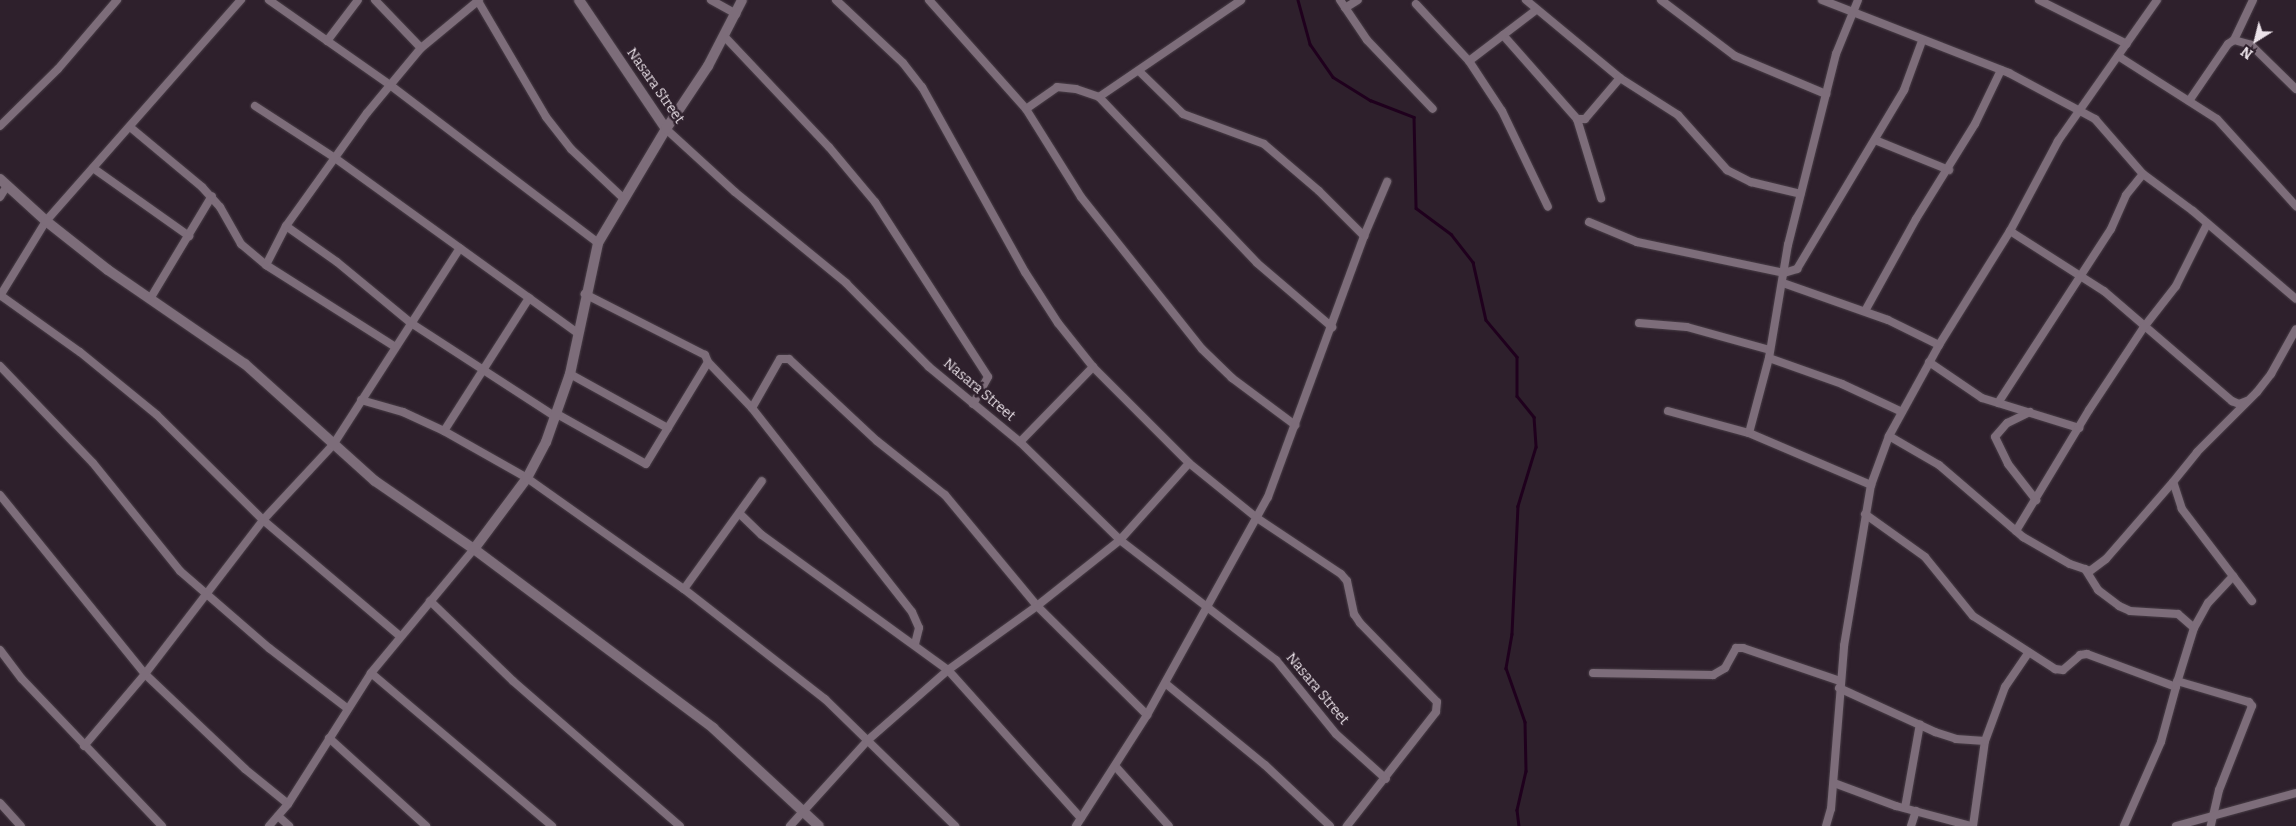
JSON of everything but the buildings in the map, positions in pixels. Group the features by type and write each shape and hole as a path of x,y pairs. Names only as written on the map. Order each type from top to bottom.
{"street":[{"path":"0,126 58,69 117,0"},
{"path":"242,0 46,221 0,295 80,352 157,415 199,460 263,520 400,636"},
{"path":"269,0 390,85 598,243"},
{"path":"327,41 358,0"},
{"path":"375,0 421,48"},
{"path":"266,264 286,226 390,85 421,48 479,0 546,117 571,149 623,198"},
{"name":"Nasara Street","path":"579,0 666,129 742,198 846,283 929,367 1020,442 1120,540 1276,660 1336,734 1386,779"},
{"path":"711,0 736,14"},
{"path":"269,826 288,804 347,708 371,673 474,549 527,478 557,416 570,374 585,294 598,243 623,198 708,66 742,0"},
{"path":"836,0 884,44 922,87 1025,272 1058,323 1092,367 1189,463 1257,518 1341,574 1347,581 1354,614 1360,623 1437,702 1436,712 1386,779 1347,826"},
{"path":"929,0 1026,109 1087,205 1202,349 1232,378 1295,425"},
{"path":"1099,97 1140,72 1241,0"},
{"path":"1340,0 1367,40 1433,109"},
{"path":"1345,8 1358,0"},
{"path":"1526,0 1620,78 1678,115 1727,170 1751,182 1801,194"},
{"path":"1661,0 1735,56 1826,94"},
{"path":"1822,0 1852,14 2001,70 2095,118 2110,133 2143,174 2296,298"},
{"path":"1750,433 1769,354 1801,194 1836,54 1858,0"},
{"path":"2039,0 2127,44"},
{"path":"1826,826 1834,783 1840,685 1865,514 1871,485 1889,436 1939,344 2010,231 2041,170 2157,0"},
{"path":"2189,100 2228,44 2234,40 2253,0"},
{"path":"1416,4 1469,61 1521,145 1548,207"},
{"path":"1469,61 1536,10"},
{"path":"1503,35 1577,119 1601,198"},
{"path":"724,36 829,147 880,210 988,377 973,404"},
{"path":"2234,40 2251,45 2296,89"},
{"path":"1589,222 1636,242 1784,273 1797,269 1904,90 1922,41"},
{"path":"2118,56 2217,119 2296,206"},
{"path":"1865,311 1916,219 1949,170 2001,70"},
{"path":"1140,72 1183,114 1264,144 1320,191 1364,236"},
{"path":"1577,119 1585,119 1620,78"},
{"path":"1026,109 1057,87 1076,89 1099,97 1257,263 1332,327"},
{"path":"255,106 335,158 578,333"},
{"path":"130,127 212,196 240,244 266,264 395,348"},
{"path":"1875,140 1949,170"},
{"path":"94,168 189,236"},
{"path":"1998,403 2111,229 2126,195 2143,174"},
{"path":"1076,826 1116,767 1147,715 1205,605 1257,518 1295,425 1364,236 1387,182"},
{"path":"0,197 4,183 46,221 150,299 245,364 375,481 474,549 713,728 819,826"},
{"path":"150,299 212,196"},
{"path":"2016,531 2144,327 2176,286 2207,224"},
{"path":"286,226 337,262 411,323 557,416 644,464 708,362"},
{"path":"2010,231 2080,275 2232,401 2239,404 2247,402"},
{"path":"84,746 145,674 204,593 263,520 333,444 460,248"},
{"path":"1783,283 1865,311 1939,344"},
{"path":"585,294 705,355 708,362 752,408 914,616 919,628 915,644"},
{"path":"444,432 482,369 529,298"},
{"path":"1639,322 1687,327 1769,354 1842,384 1902,412"},
{"path":"1889,436 1939,465 2016,531 2090,571 2106,559 2197,452 2232,421 2271,374 2296,328"},
{"path":"752,408 780,359 789,359 877,441 945,495 1037,606 1147,715"},
{"path":"1929,362 1973,394 2079,428"},
{"path":"0,366 93,463 149,536 204,593 347,708"},
{"path":"1020,442 1092,367"},
{"path":"570,374 668,428"},
{"path":"362,400 403,412 444,432 527,478 684,589 825,698 955,826"},
{"path":"1668,411 1750,433 1871,485"},
{"path":"2030,412 2007,423 1995,437 2008,464 2036,500"},
{"path":"790,826 868,740 948,670 1037,606 1120,540 1189,463"},
{"path":"684,589 762,481"},
{"path":"2173,482 2182,508 2252,601"},
{"path":"0,495 145,674 245,769 288,804"},
{"path":"740,514 792,558 915,644 948,670 1081,818"},
{"path":"1865,514 1925,557 1973,616 2060,671 2087,654 2177,684 2249,702 2252,706 2211,817 2210,826"},
{"path":"2085,569 2098,590 2119,606 2130,611 2178,614 2194,628"},
{"path":"2124,826 2161,742 2194,628 2208,603 2233,576"},
{"path":"430,601 514,681 680,826"},
{"path":"1593,673 1713,675 1725,668 1736,648 1743,648 1840,685 1920,724 1956,739 1985,741"},
{"path":"0,650 22,679 162,826"},
{"path":"1834,783 1905,808 1972,826 1985,741 2005,687 2030,652"},
{"path":"371,673 552,826"},
{"path":"1165,683 1265,765 1330,826"},
{"path":"1905,808 1920,724"},
{"path":"329,738 426,826"},
{"path":"1116,767 1169,826"},
{"path":"2176,826 2296,793"},
{"path":"0,803 21,826"},
{"path":"1911,826 1916,810"},
{"path":"278,816 289,826"}],"waterway":[{"path":"1298,0 1310,44 1333,77 1370,100 1414,117 1416,208 1451,234 1473,262 1486,320 1517,357 1517,396 1534,417 1536,447 1518,506 1512,634 1506,668 1525,722 1526,771 1517,810 1519,826"}]}
